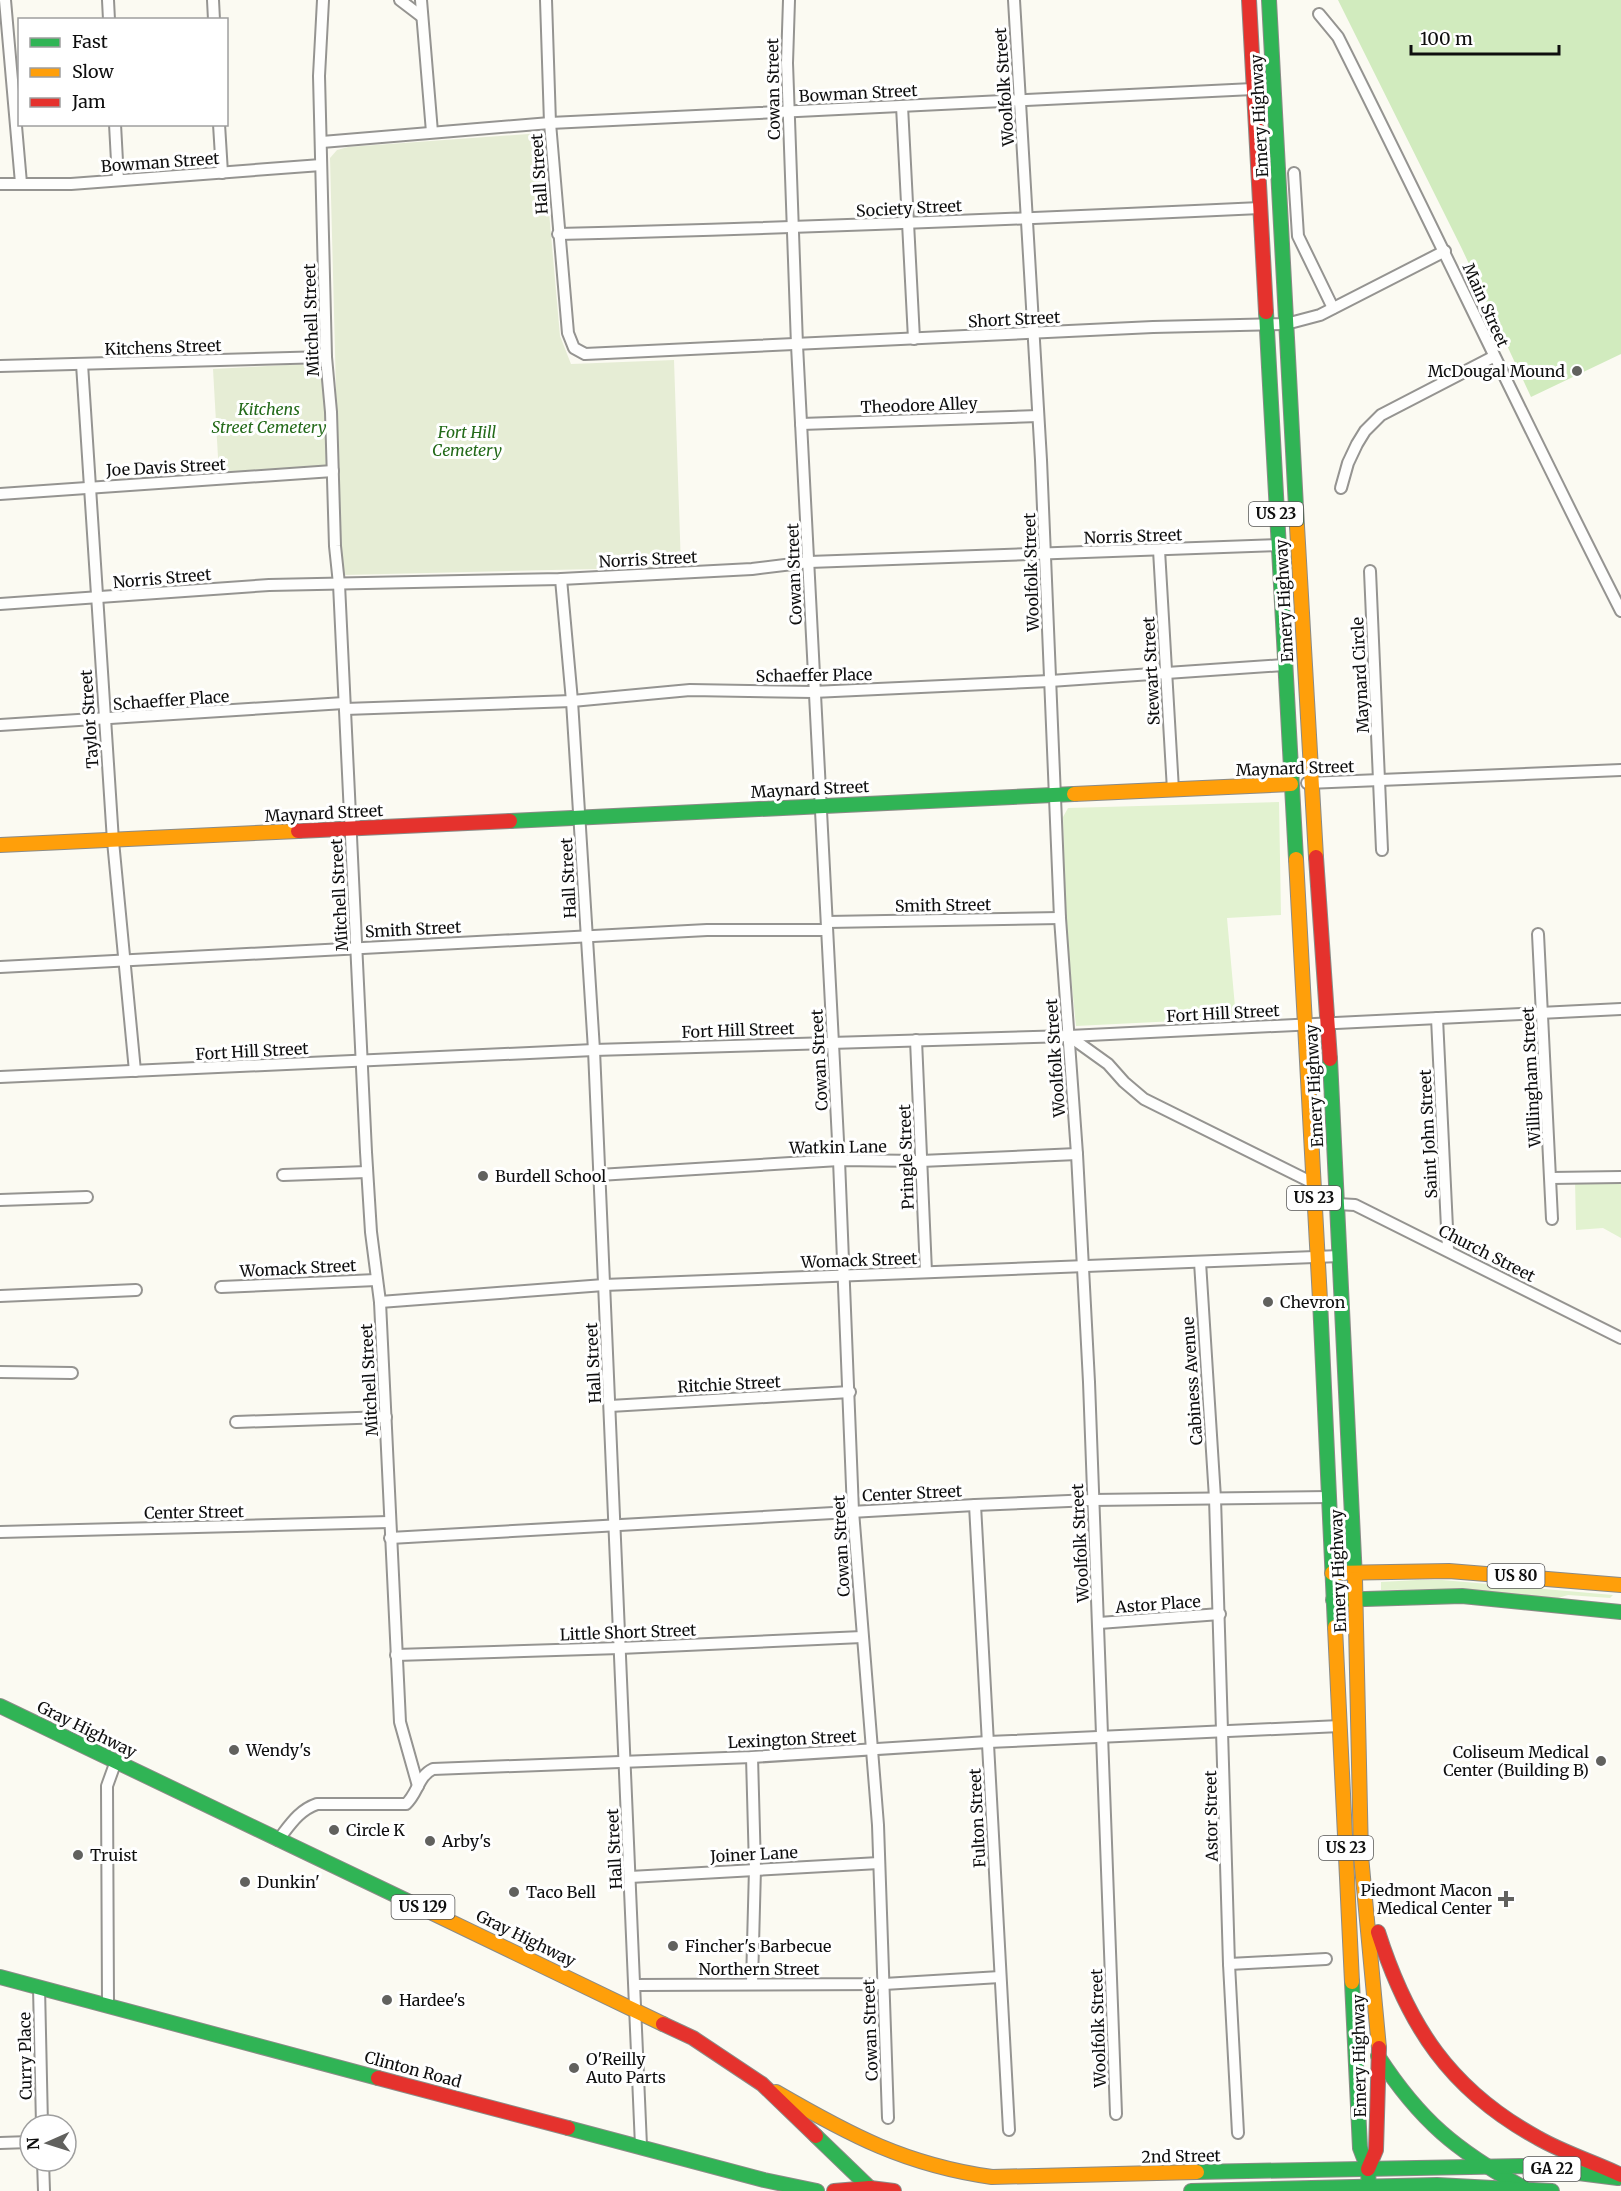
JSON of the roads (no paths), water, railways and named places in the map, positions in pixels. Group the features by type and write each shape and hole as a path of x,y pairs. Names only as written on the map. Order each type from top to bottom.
{"main road":[{"name":"Emery Highway","path":"1249,0 1318,1257 1360,2148 1368,2169 1369,2189"},
{"name":"Emery Highway","path":"1269,0 1310,783 1340,1256 1355,1571 1361,1856 1375,1980 1379,2057 1376,2150 1368,2169"},
{"name":"Maynard Street","path":"0,846 580,816 1291,784"},
{"path":"1332,1573 1355,1571"},
{"name":"US 80","path":"1355,1571 1449,1571 1621,1585"},
{"name":"US 80","path":"1333,1600 1355,1597 1462,1596 1621,1612"},
{"name":"Gray Highway","path":"0,1706 693,2038 762,2084 871,2189"},
{"path":"1361,1856 1388,1965 1402,2003 1434,2052 1479,2100 1515,2126 1540,2140 1621,2176"},
{"name":"Clinton Road","path":"0,1977 764,2180 818,2191"},
{"path":"1354,2019 1395,2085 1417,2113 1444,2139 1482,2166 1524,2188"},
{"name":"2nd Street","path":"762,2084 892,2156 959,2174 992,2177 1523,2166 1621,2176"},
{"name":"GA 22","path":"1369,2189 1437,2185 1552,2191"},
{"path":"834,2191 871,2189 894,2191"},
{"path":"1191,2191 1369,2189"}],"street":[{"path":"5,0 21,183"},
{"path":"108,0 109,18"},
{"path":"213,0 214,18"},
{"name":"Mitchell Street","path":"323,0 319,53 321,165 334,546 339,584 368,1172 376,1280 380,1302 400,1722 418,1786"},
{"path":"400,0 421,16"},
{"path":"421,0 432,132"},
{"name":"Hall Street","path":"546,0 550,123 558,234 571,345"},
{"name":"Cowan Street","path":"789,0 788,112 796,345 839,1160 854,1511 879,1863 888,2118"},
{"name":"Woolfolk Street","path":"1014,0 1028,216 1045,554 1059,918 1069,1036 1083,1267 1104,1737 1116,2114"},
{"name":"Main Street","path":"1319,14 1338,37 1445,250 1492,357 1621,611"},
{"name":"Bowman Street","path":"322,142 550,123 1253,89"},
{"path":"902,106 914,339"},
{"path":"115,126 118,180"},
{"path":"219,126 222,173"},
{"name":"Bowman Street","path":"0,184 71,184 321,165"},
{"path":"1293,173 1298,236 1334,308"},
{"name":"Society Street","path":"558,234 908,224 1028,216 1096,217 1260,208"},
{"name":"Short Street","path":"571,345 578,351 592,356 1033,333 1286,324 1307,320 1334,308 1445,250"},
{"name":"Kitchens Street","path":"0,366 326,357"},
{"path":"1341,488 1348,463 1365,431 1381,415 1492,357"},
{"name":"Taylor Street","path":"82,364 113,841 135,1071"},
{"name":"Theodore Alley","path":"801,424 1038,416"},
{"name":"Joe Davis Street","path":"0,494 89,486 169,484 333,471"},
{"name":"Norris Street","path":"0,604 269,585 561,579 752,569 809,562 1297,544"},
{"name":"Stewart Street","path":"1160,550 1173,790"},
{"name":"Maynard Circle","path":"1370,571 1382,850"},
{"name":"Hall Street","path":"561,579 572,701 594,1050 641,2146"},
{"name":"Schaeffer Place","path":"0,725 345,706 572,701 690,690 813,692 1050,681 1166,675 1284,665"},
{"name":"Maynard Street","path":"1291,784 1621,770"},
{"name":"Smith Street","path":"0,967 124,958 707,930 1059,918"},
{"name":"Willingham Street","path":"1538,934 1544,1013 1552,1219"},
{"name":"Fort Hill Street","path":"0,1077 594,1050 1102,1035 1305,1023 1621,1009"},
{"name":"Saint John Street","path":"1437,1018 1448,1249"},
{"path":"1102,1035 1101,1050 1108,1064"},
{"path":"1069,1036 1108,1064 1144,1099 1313,1183"},
{"name":"Pringle Street","path":"916,1040 926,1272"},
{"name":"Watkin Lane","path":"600,1174 839,1160 921,1161 1077,1154"},
{"path":"284,1175 368,1172"},
{"path":"1551,1178 1621,1177"},
{"path":"0,1200 87,1197"},
{"name":"Church Street","path":"1337,1204 1355,1204 1621,1338"},
{"name":"Womack Street","path":"380,1302 604,1285 1340,1256"},
{"name":"Cabiness Avenue","path":"1200,1262 1215,1498"},
{"name":"Womack Street","path":"221,1287 376,1280"},
{"path":"0,1296 136,1290"},
{"path":"0,1372 72,1373"},
{"name":"Ritchie Street","path":"610,1406 850,1392"},
{"path":"236,1422 386,1417"},
{"name":"Center Street","path":"390,1538 975,1505 1092,1500 1329,1497"},
{"name":"Astor Street","path":"1215,1498 1224,1732 1228,1964 1238,2133"},
{"name":"Fulton Street","path":"975,1505 1009,2130"},
{"name":"Center Street","path":"0,1532 389,1522"},
{"name":"Astor Place","path":"1099,1623 1220,1614"},
{"name":"Little Short Street","path":"396,1654 620,1648 862,1637"},
{"name":"Lexington Street","path":"278,1840 308,1807 332,1803 406,1804 424,1773 434,1769 752,1757 988,1742 1340,1726"},
{"path":"752,1757 754,1868 752,1983"},
{"path":"108,2005 107,1786 116,1761"},
{"name":"Joiner Lane","path":"630,1877 754,1868 879,1863"},
{"path":"1228,1964 1326,1959"},
{"name":"Northern Street","path":"635,1984 884,1984 1000,1977"},
{"name":"Curry Place","path":"39,1987 42,2113"},
{"path":"0,2143 18,2142"},
{"path":"43,2173 44,2191"}],"place":[{"name":"McDougal Mound","path":"1577,371"},
{"name":"Burdell School","path":"483,1176"},
{"name":"Chevron","path":"1268,1302"},
{"name":"Wendy's","path":"234,1750"},
{"name":"Coliseum Medical Center (Building B)","path":"1601,1761"},
{"name":"Circle K","path":"334,1830"},
{"name":"Arby's","path":"430,1841"},
{"name":"Truist","path":"78,1855"},
{"name":"Dunkin'","path":"245,1882"},
{"name":"Taco Bell","path":"514,1892"},
{"name":"Piedmont Macon Medical Center","path":"1506,1899"},
{"name":"Fincher's Barbecue","path":"673,1946"},
{"name":"Hardee's","path":"387,2000"},
{"name":"O'Reilly Auto Parts","path":"574,2068"}],"park label":[{"name":"Kitchens Street Cemetery","path":"269,418"},
{"name":"Fort Hill Cemetery","path":"467,441"}]}
